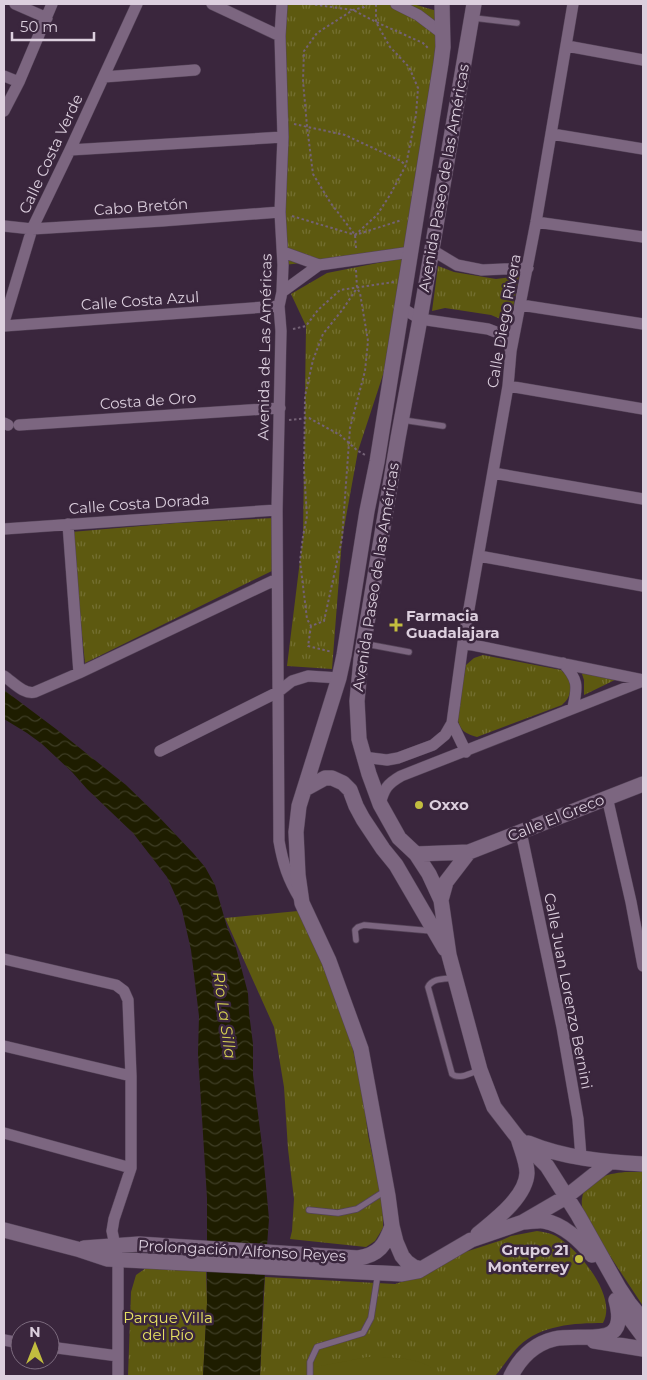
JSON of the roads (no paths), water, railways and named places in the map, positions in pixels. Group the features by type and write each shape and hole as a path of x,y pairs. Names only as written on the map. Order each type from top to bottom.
{"street":[{"path":"15,4 46,18"},
{"path":"4,111 52,4"},
{"name":"Calle Costa Verde","path":"4,322 32,228 137,4"},
{"path":"212,4 280,36"},
{"name":"Avenida de Las Américas","path":"278,692 277,510 281,331 279,306 282,292 283,252 280,212 283,137 280,36 282,4"},
{"path":"396,4 418,14 443,34"},
{"name":"Avenida Paseo de las Américas","path":"421,1269 407,1262 398,1248 392,1226 361,1049 329,961 302,903 298,875 296,832 300,806 339,678 344,655 366,511 377,462 441,63 443,47 442,4"},
{"name":"Calle Diego Rivera","path":"452,723 463,644 508,386 511,351 552,134 573,4"},
{"name":"Avenida Paseo de las Américas","path":"471,8 432,250 401,420 364,644 357,701 358,739 380,804 399,838 416,854 429,874 440,900 449,955 480,1070 494,1107 518,1138 547,1166 578,1215 614,1280 629,1304 643,1320"},
{"path":"567,46 643,60"},
{"path":"104,77 195,70"},
{"path":"4,76 18,82"},
{"path":"552,134 643,149"},
{"path":"70,150 283,137"},
{"name":"Cabo Bretón","path":"4,226 32,228 280,212"},
{"path":"536,222 643,237"},
{"path":"432,250 456,265 482,270 528,268"},
{"path":"283,252 319,265 411,252"},
{"path":"282,292 319,265"},
{"path":"521,305 643,324"},
{"name":"Calle Costa Azul","path":"4,326 279,306"},
{"path":"402,308 420,319 488,329 501,334 507,341 511,351"},
{"path":"508,386 643,409"},
{"name":"Costa de Oro","path":"10,424 280,408"},
{"path":"493,473 643,499"},
{"name":"Calle Costa Dorada","path":"4,529 277,510"},
{"path":"68,524 79,673"},
{"path":"479,556 643,586"},
{"path":"4,676 30,693 79,673 277,579"},
{"path":"463,644 643,680"},
{"path":"563,663 572,673 576,683 577,693 573,707"},
{"path":"160,751 278,692 292,681 308,676 339,678"},
{"path":"380,804 383,791 391,782 401,776 466,752 643,680"},
{"path":"278,692 279,841 283,864 290,883 302,903"},
{"path":"452,723 466,752"},
{"path":"363,757 387,760 398,758 433,744 445,735 452,723"},
{"path":"305,790 325,778 332,778 343,783 350,790 356,806 383,849 396,865 449,955"},
{"name":"Calle El Greco","path":"416,854 468,852 643,784"},
{"path":"607,797 631,902 643,966"},
{"path":"356,806 380,830 399,838"},
{"name":"Calle Juan Lorenzo Bernini","path":"521,832 562,1027 578,1119 581,1157"},
{"path":"440,900 446,882 468,852"},
{"path":"4,959 116,984 124,991 128,1000 131,1168 114,1219 112,1231 116,1252 118,1376"},
{"path":"4,1046 130,1076"},
{"path":"4,1133 131,1168"},
{"path":"518,1138 543,1149 581,1157 610,1162 643,1164"},
{"path":"359,1265 378,1273 402,1274 418,1271 471,1240 501,1215 518,1195 525,1181 527,1171 518,1138"},
{"path":"471,1240 523,1222 566,1197 610,1162"},
{"path":"578,1215 580,1196 585,1183"},
{"path":"523,1222 544,1221 570,1232 594,1257 616,1300 643,1335 635,1342 626,1346"},
{"name":"Prolongación Alfonso Reyes","path":"359,1265 366,1257 374,1254 382,1247 392,1226"},
{"name":"Prolongación Alfonso Reyes","path":"4,1230 77,1249 116,1252 138,1260 359,1265"},
{"name":"Prolongación Alfonso Reyes","path":"116,1252 139,1244 359,1265"},
{"path":"511,1376 517,1365 535,1347 553,1340 601,1337 611,1334 618,1327 619,1320 616,1300"},
{"path":"575,1338 643,1349"},
{"path":"60,1348 118,1356"}],"lane":[{"path":"471,8 518,23"},
{"path":"401,420 442,426"},
{"path":"364,644 410,652"},
{"path":"356,940 355,930 364,925 434,931"},
{"path":"455,978 434,981 430,983 428,988 452,1074 454,1077 458,1077 480,1070"},
{"path":"309,1210 338,1213 356,1209 387,1190"},
{"path":"310,1376 310,1362 317,1347 363,1333 370,1318 378,1273"}],"water":[{"name":"Río La Silla","path":"4,690 126,785 193,853 205,867 215,885 227,927 236,948 248,993 253,1044 253,1075 263,1153 269,1219 260,1376 203,1376 207,1303 207,1198 198,1054 199,1016 191,950 182,910 167,877 133,833 42,744 4,719"}],"place":[{"name":"Farmacia Guadalajara","path":"396,625"},
{"name":"Oxxo","path":"419,805"},
{"name":"Grupo 21 Monterrey","path":"579,1259"}],"park label":[{"name":"Parque Villa del Río","path":"168,1326"}]}
